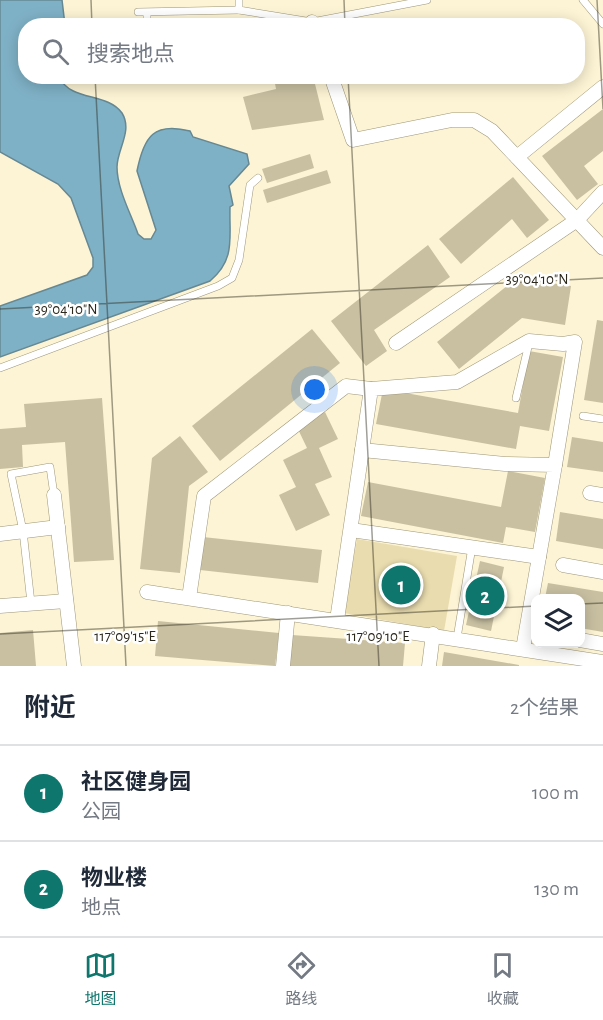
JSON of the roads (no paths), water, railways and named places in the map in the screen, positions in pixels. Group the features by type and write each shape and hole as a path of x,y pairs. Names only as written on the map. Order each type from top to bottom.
{"street":[{"path":"334,84 353,140 452,120 474,120 492,131 603,248"},
{"path":"517,157 603,87"},
{"path":"396,343 577,220 603,192"},
{"path":"189,598 204,496 346,386 371,389 458,382 530,341 563,344 575,342 523,649"},
{"path":"337,620 371,389"},
{"path":"362,450 505,464 555,465"},
{"path":"54,495 74,666"},
{"path":"0,534 58,527"},
{"path":"351,530 539,557"},
{"path":"563,566 603,572"},
{"path":"147,592 433,634 523,649 568,661 603,662"},
{"path":"0,606 66,601"},
{"path":"283,666 288,613"},
{"path":"429,666 433,634"},
{"path":"585,641 603,644"}],"lane":[{"path":"239,0 239,10"},
{"path":"342,18 427,0"},
{"path":"583,0 603,24"},
{"path":"138,12 239,10 281,18"},
{"path":"147,13 147,18"},
{"path":"0,368 218,286 232,278 239,260 250,185 258,178"},
{"path":"516,398 530,341"},
{"path":"583,416 603,419"},
{"path":"31,603 23,531 11,474 50,467 54,495"},
{"path":"457,638 472,547"}],"water":[{"path":"0,0 62,0 64,18 18,18 18,84 64,84 80,94 108,102 122,113 126,126 118,160 118,175 122,193 138,234 144,239 151,239 156,230 137,171 143,149 153,134 159,130 168,129 190,131 193,137 247,154 249,164 229,186 233,205 230,207 230,238 224,265 210,281 0,357 0,306 87,275 93,267 93,258 71,198 58,184 0,152"}],"place":[{"name":"社区健身园","path":"401,585"},
{"name":"物业楼","path":"485,596"}]}
